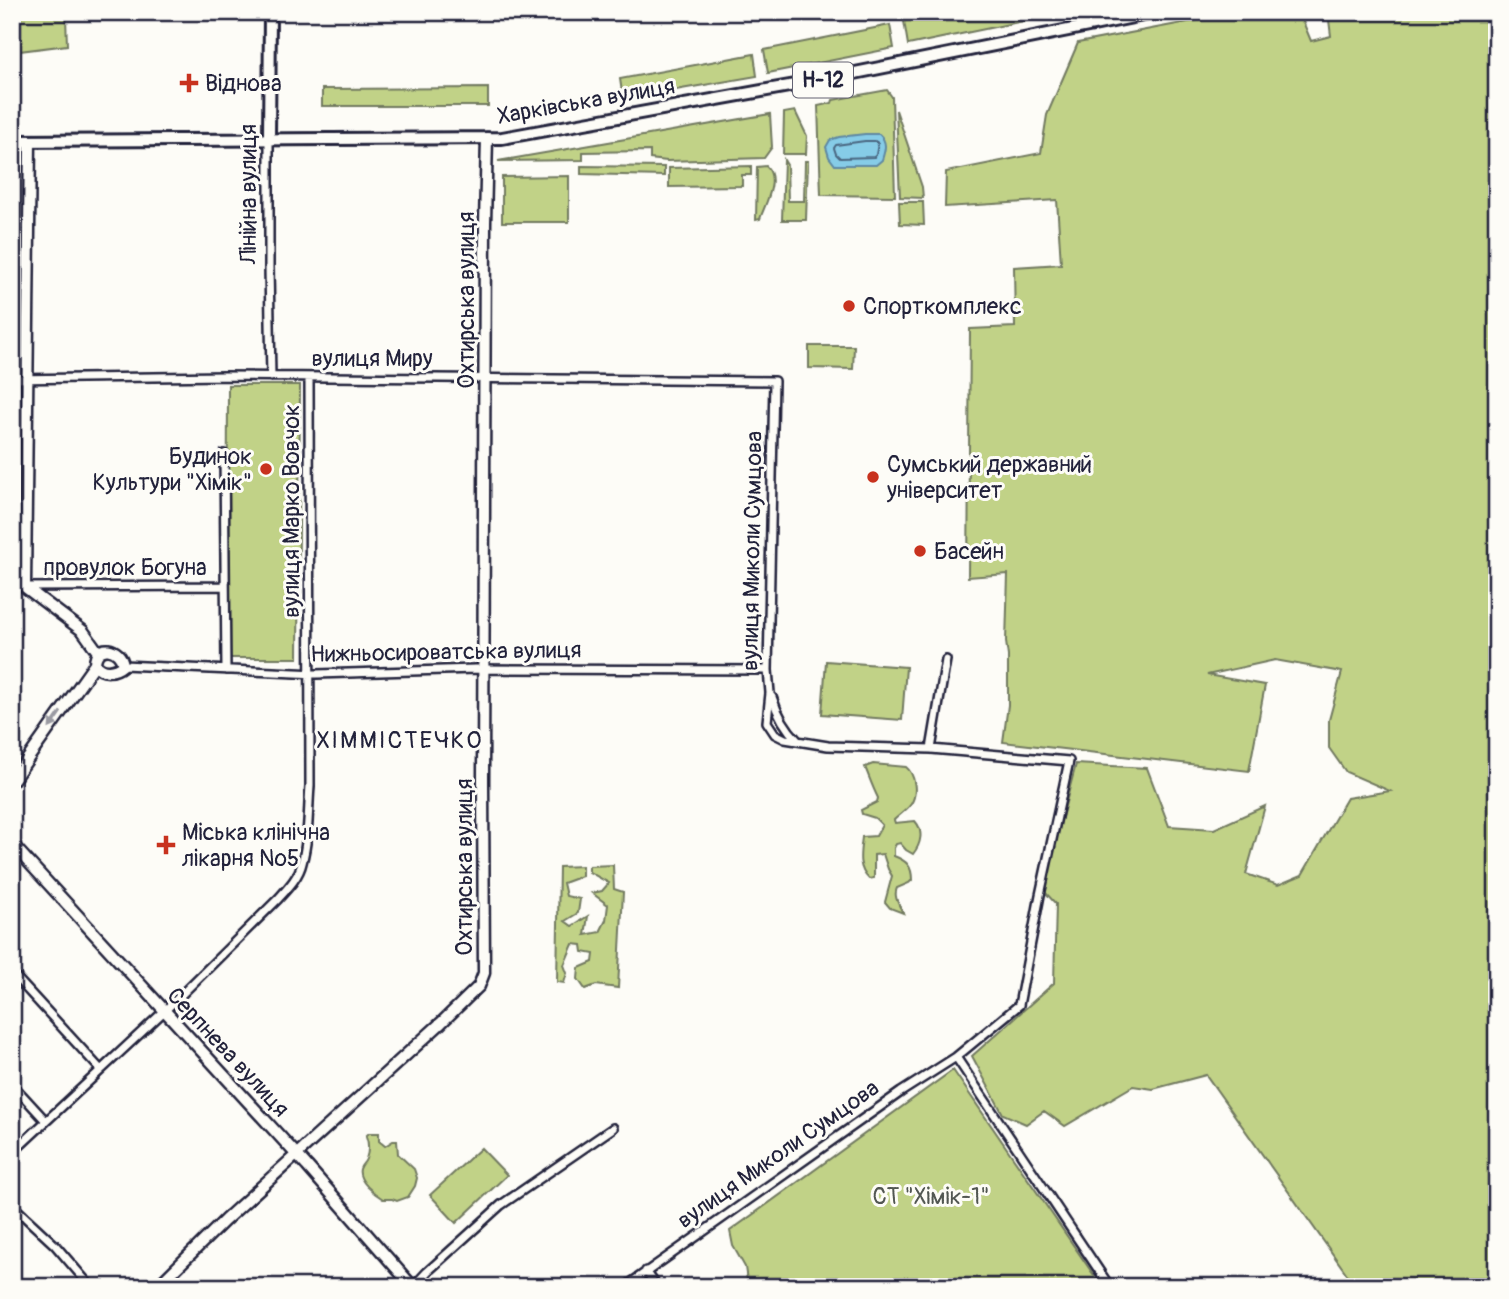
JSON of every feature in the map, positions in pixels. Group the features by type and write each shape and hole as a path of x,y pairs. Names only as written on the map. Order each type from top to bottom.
{"main road":[{"name":"Лінійна вулиця","path":"269,138 270,12"},
{"name":"Харківська вулиця","path":"12,141 502,138 786,87 1158,12"},
{"name":"Охтирська вулиця","path":"157,1287 225,1220 479,986 484,973 487,138"},
{"path":"25,587 30,141"},
{"name":"Нижньосироватська вулиця","path":"25,587 83,631 98,652 105,649 121,656 123,666 112,671 97,668 95,664"},
{"path":"12,781 95,664 98,652"},
{"name":"Серпнева вулиця","path":"12,844 296,1154 413,1287"}],"street":[{"name":"Лінійна вулиця","path":"269,138 271,377"},
{"name":"вулиця Миру","path":"12,379 309,377 774,381"},
{"name":"вулиця Марко Вовчок","path":"12,1153 278,900 302,865 310,786 309,377"},
{"name":"вулиця Миколи Сумцова","path":"774,381 768,670 770,693 767,722 775,734 800,742"},
{"path":"224,454 226,670"},
{"name":"Нижньосироватська вулиця","path":"12,582 25,587"},
{"name":"провулок Богуна","path":"25,587 224,586"},
{"path":"770,693 790,733 800,742 828,746 931,749 946,660"},
{"name":"Нижньосироватська вулиця","path":"123,666 311,673 484,669 768,670"},
{"name":"вулиця Миколи Сумцова","path":"625,1287 901,1092 956,1057 1019,1005 1069,761 931,749"},
{"path":"12,973 101,1070"},
{"path":"956,1057 1110,1287"},
{"path":"12,1084 46,1121"},
{"path":"413,1287 501,1205 614,1128"},
{"path":"12,1205 55,1245 91,1287"},
{"path":"646,1271 657,1287"}],"green space":[{"path":"12,12 51,12 66,17 67,45 20,51 13,77"},
{"path":"946,12 1052,12 1052,15 908,45 904,21"},
{"path":"1240,12 1299,12 1311,41 1331,36 1328,12 1475,13 1497,24 1497,1285 1490,1287 1356,1287 1206,1075 1153,1089 1133,1086 1065,1126 1044,1111 1026,1124 1003,1114 972,1056 1054,983 1056,904 1043,890 1076,764 1147,768 1169,826 1214,829 1265,806 1246,874 1278,885 1302,875 1347,798 1390,791 1346,772 1329,748 1329,720 1342,672 1275,660 1207,675 1265,685 1249,771 1003,742 1008,705 1008,574 968,577 970,329 1015,327 1014,267 1061,264 1057,200 945,207 946,172 1041,153 1047,115 1078,43"},
{"path":"890,25 894,48 768,73 764,50"},
{"path":"754,54 757,76 623,99 620,79"},
{"path":"488,88 488,106 322,106 322,89"},
{"path":"887,90 892,97 895,196 821,195 818,106 832,103 833,100"},
{"path":"896,110 922,187 923,198 900,197"},
{"path":"795,111 807,136 806,154 783,154 784,113"},
{"path":"770,114 772,147 764,158 667,161 650,159 650,151 583,152 583,160 498,161"},
{"path":"784,160 787,165 788,201 804,201 805,161 808,161 806,220 782,220"},
{"path":"581,166 664,167 664,176 581,174"},
{"path":"751,166 751,175 742,175 742,186 669,187 669,168"},
{"path":"766,166 770,171 772,185 760,219 756,220 757,167"},
{"path":"569,176 569,222 502,222 502,177"},
{"path":"899,202 923,202 924,225 900,224"},
{"path":"809,346 854,346 853,369 809,368"},
{"path":"228,385 300,385 298,658 227,658"},
{"path":"826,661 906,667 902,720 822,714"},
{"path":"873,764 906,767 912,774 914,795 911,804 894,820 895,823 915,821 920,833 920,842 913,854 900,843 894,848 894,856 908,865 912,875 909,883 896,891 903,913 890,908 885,902 892,876 883,854 874,855 874,878 869,879 861,865 862,837 876,836 882,825 875,818 862,814 861,810 877,802 878,798 865,767"},
{"path":"613,865 614,889 623,892 618,988 596,985 585,989 578,979 579,968 593,962 594,954 583,952 582,945 573,944 564,965 567,973 564,983 557,982 559,867 582,866 582,876 563,883 566,896 580,899 578,913 565,921 572,926 588,916 585,935 600,932 606,920 608,905 592,893 602,891 609,883 589,872 589,866"},
{"name":"СТ \"Хімік-1\"","path":"953,1070 1102,1287 748,1287 745,1267 733,1246 730,1231"},
{"path":"369,1133 379,1133 379,1141 385,1146 397,1141 398,1154 414,1169 417,1178 408,1197 397,1201 383,1199 361,1178 360,1169 367,1156 366,1136"},
{"path":"481,1148 507,1175 456,1223 430,1195"}],"water":[{"path":"879,134 884,140 882,160 876,165 835,165 826,147 830,140"}],"place":[{"name":"Віднова","path":"189,83"},
{"name":"Спорткомплекс","path":"849,306"},
{"name":"Будинок Культури \"Хімік\"","path":"266,469"},
{"name":"Сумський державний університет","path":"873,477"},
{"name":"Басейн","path":"920,551"},
{"name":"Міська клінічна лікарня №5","path":"166,845"}],"district":[{"name":"ХІММІСТЕЧКО","path":"400,740"}]}
